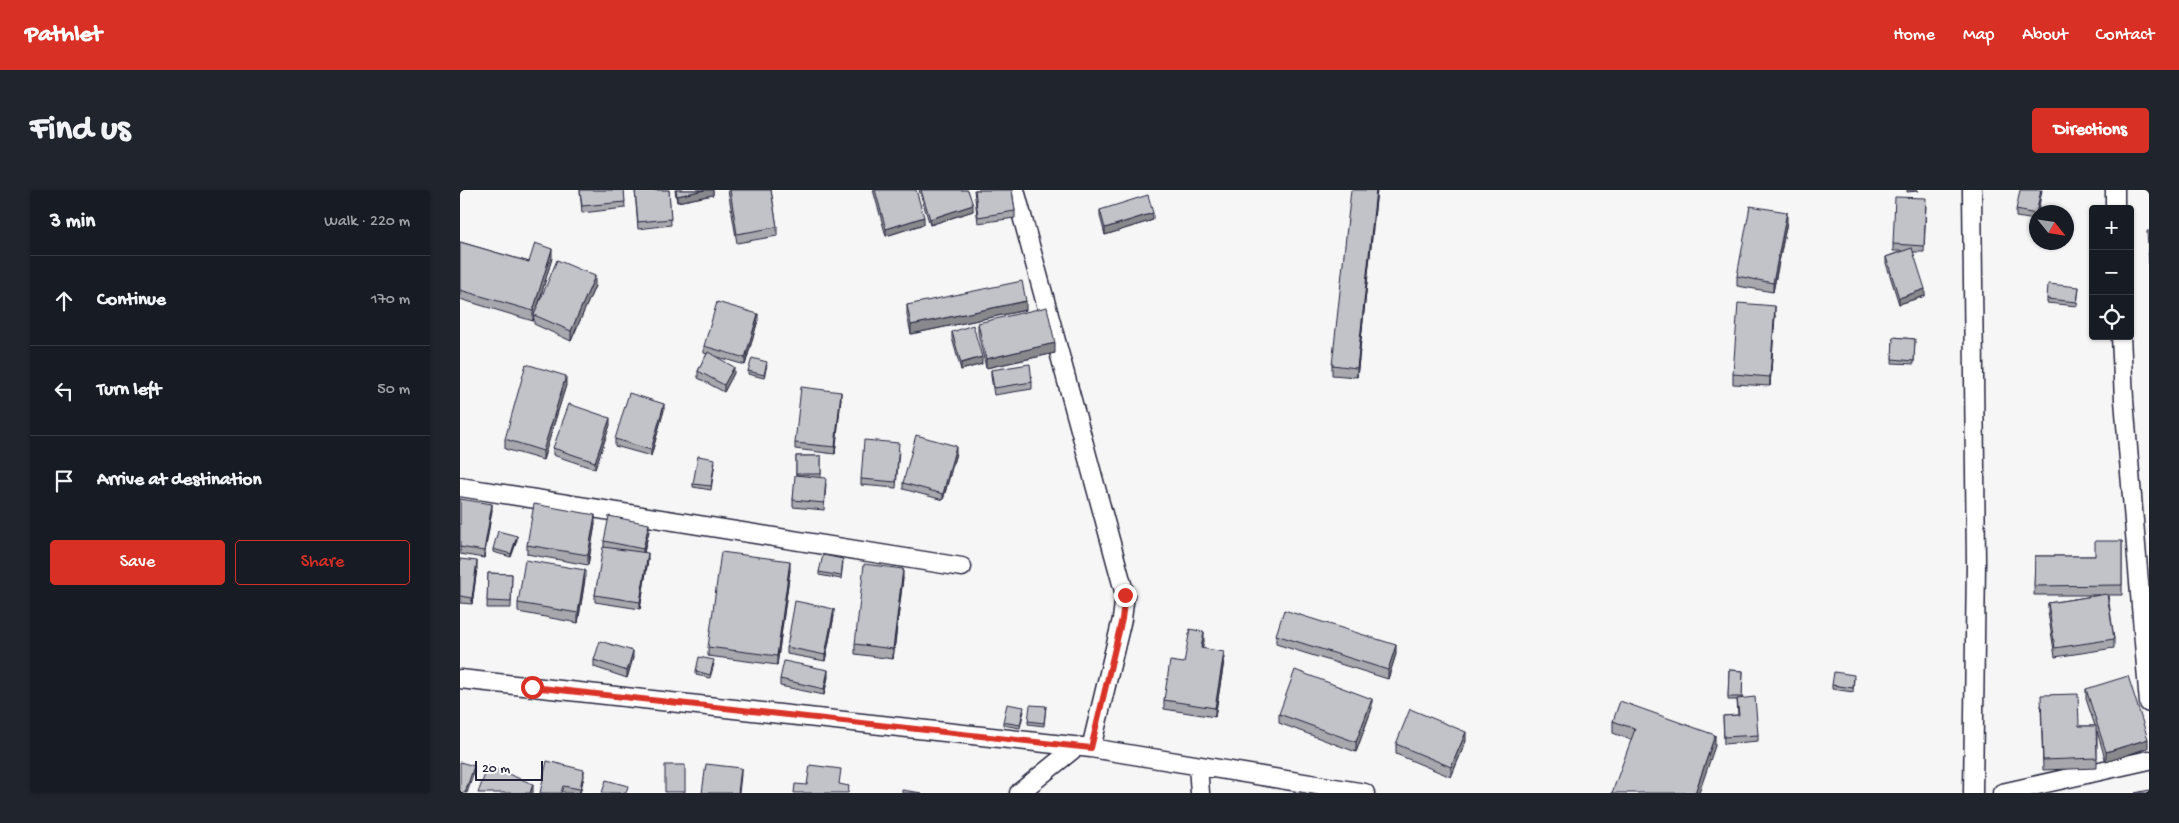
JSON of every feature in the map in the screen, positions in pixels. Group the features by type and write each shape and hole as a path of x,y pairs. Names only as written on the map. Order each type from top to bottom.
{"street":[{"path":"1015,190 1125,595 1122,619 1084,748 1019,793"},
{"path":"1972,190 1976,562 1973,793"},
{"path":"2114,190 2115,205"},
{"path":"2121,340 2124,400 2141,499 2149,703"},
{"path":"460,487 962,566"},
{"path":"460,679 1084,748 1365,793"},
{"path":"2002,793 2149,760"},
{"path":"1198,766 1200,793"}],"building":[{"path":"580,190 624,190 625,202 582,206"},
{"path":"635,190 669,190 671,219 638,222"},
{"path":"676,190 704,190 677,196"},
{"path":"730,190 771,190 777,227 737,234"},
{"path":"875,190 916,190 924,217 886,229"},
{"path":"921,190 968,190 973,205 930,219"},
{"path":"975,190 1012,190 1015,211 978,217"},
{"path":"1351,190 1376,190 1357,368 1332,365"},
{"path":"2020,190 2041,190 2038,205 2029,205 2029,213 2016,210"},
{"path":"1148,195 1153,213 1105,228 1100,210"},
{"path":"1895,197 1926,198 1924,246 1893,244"},
{"path":"1750,206 1787,212 1773,283 1737,276"},
{"path":"2147,231 2149,231 2149,265"},
{"path":"460,242 529,262 535,243 552,249 533,311 460,290"},
{"path":"1912,248 1925,289 1899,298 1886,257"},
{"path":"557,260 595,276 571,331 534,315"},
{"path":"1022,281 1026,301 911,325 907,305"},
{"path":"2048,284 2079,287 2077,302 2047,299"},
{"path":"717,302 758,314 745,358 704,346"},
{"path":"1738,303 1775,306 1770,377 1733,374"},
{"path":"1047,307 1055,343 986,359 978,323"},
{"path":"973,325 982,357 961,363 952,332"},
{"path":"1893,337 1915,339 1914,361 1892,359"},
{"path":"708,352 734,367 724,385 698,371"},
{"path":"752,358 767,362 764,375 748,371"},
{"path":"526,364 566,376 543,451 505,439"},
{"path":"1030,364 1032,382 994,388 991,370"},
{"path":"801,387 841,392 835,447 795,443"},
{"path":"629,393 664,404 651,450 615,439"},
{"path":"569,404 610,418 595,462 553,448"},
{"path":"916,435 956,446 943,494 903,483"},
{"path":"864,440 899,443 896,482 861,479"},
{"path":"698,456 715,459 711,486 693,484"},
{"path":"796,456 821,456 821,474 796,474"},
{"path":"795,475 826,478 824,503 793,500"},
{"path":"460,499 492,504 484,551 460,547"},
{"path":"534,504 595,515 588,555 527,545"},
{"path":"609,516 649,524 643,549 604,541"},
{"path":"498,531 517,536 511,554 493,549"},
{"path":"2095,541 2122,541 2122,585 2034,586 2035,556 2095,556"},
{"path":"603,547 648,553 640,602 595,595"},
{"path":"721,552 790,561 777,656 708,647"},
{"path":"823,555 843,559 841,576 819,572"},
{"path":"460,559 477,561 472,598 460,596"},
{"path":"525,560 585,570 578,613 518,603"},
{"path":"864,564 903,569 893,649 855,644"},
{"path":"488,573 512,574 511,602 487,601"},
{"path":"2107,594 2114,639 2055,648 2048,603"},
{"path":"795,601 834,609 825,655 787,647"},
{"path":"1284,610 1396,645 1388,670 1276,635"},
{"path":"1190,629 1204,632 1201,648 1224,652 1215,708 1164,700 1170,661 1184,663"},
{"path":"600,641 633,651 627,671 594,660"},
{"path":"699,657 714,660 710,675 696,671"},
{"path":"784,661 828,670 824,689 780,679"},
{"path":"1295,670 1372,699 1356,742 1279,714"},
{"path":"1729,670 1743,671 1742,697 1728,697"},
{"path":"1834,672 1854,675 1853,688 1832,685"},
{"path":"2128,676 2148,739 2106,752 2086,689"},
{"path":"2078,694 2079,726 2096,726 2097,758 2043,760 2041,695"},
{"path":"1755,697 1758,735 1724,737 1723,716 1739,715 1737,699"},
{"path":"1620,701 1715,735 1695,793 1612,793 1635,729 1613,721"},
{"path":"1007,704 1024,707 1020,725 1003,722"},
{"path":"1030,705 1046,706 1044,723 1028,721"},
{"path":"1410,709 1466,732 1451,767 1396,744"},
{"path":"547,761 584,770 580,789 563,786 561,793 540,793"},
{"path":"460,762 474,766 465,793 460,793"},
{"path":"706,764 741,768 738,793 702,793"},
{"path":"665,765 685,765 685,792 665,792"},
{"path":"810,765 841,769 839,784 849,786 848,793 794,793 795,784 807,785"},
{"path":"488,766 533,784 530,793 478,793"},
{"path":"606,780 628,786 626,793 602,793"},
{"path":"902,790 922,793 902,793"},
{"path":"2149,790 2149,793 2135,793"}],"route":[{"path":"532,687 1091,748 1122,619 1125,595"}]}
